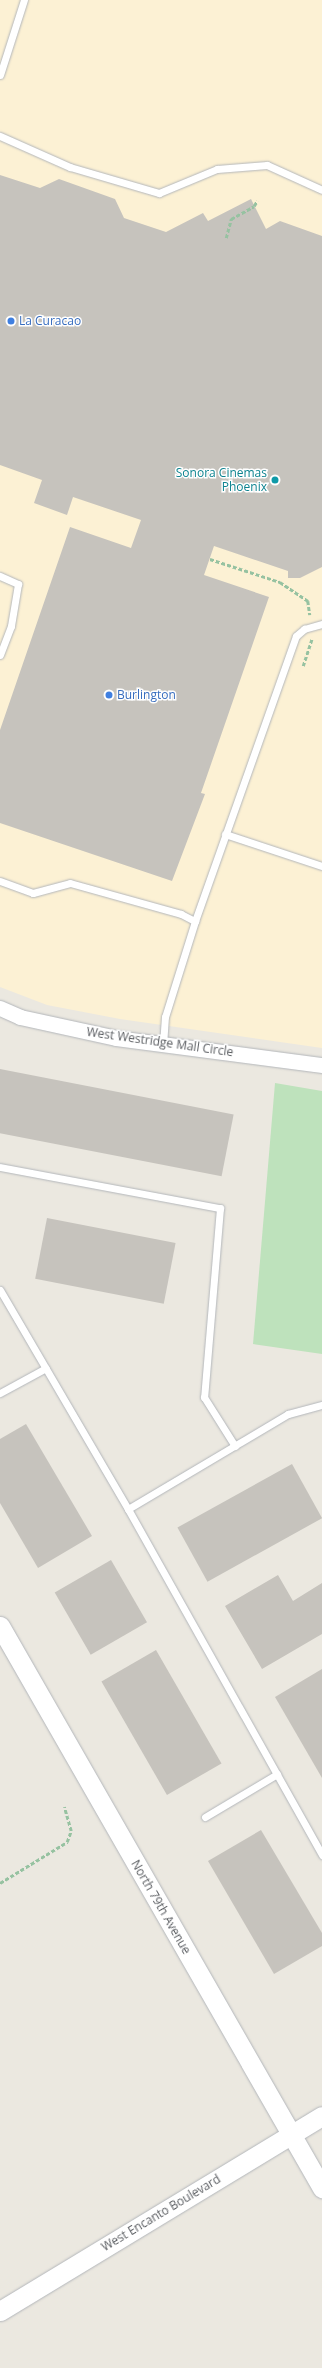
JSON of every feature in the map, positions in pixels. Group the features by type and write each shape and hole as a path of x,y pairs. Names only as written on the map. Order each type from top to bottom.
{"street":[{"name":"West Westridge Mall Circle","path":"0,1008 20,1018 163,1045 322,1065"},
{"name":"North 79th Avenue","path":"0,1626 322,2188"},
{"name":"West Encanto Boulevard","path":"0,2311 322,2116"}],"lane":[{"path":"0,75 24,0"},
{"path":"0,136 70,166 159,193 217,169 267,165 322,190"},
{"path":"0,576 18,584 11,626 0,655"},
{"path":"163,1045 165,1017 195,922 296,636 304,629 322,624"},
{"path":"225,834 322,866"},
{"path":"0,882 33,893 70,883 181,914 195,922"},
{"path":"0,1167 220,1208 204,1398 235,1446"},
{"path":"0,1290 128,1509 322,1855"},
{"path":"0,1393 46,1368"},
{"path":"128,1509 288,1414 322,1405"},
{"path":"205,1817 277,1774"}],"path":[{"path":"226,238 230,218 254,206 257,201"},
{"path":"210,559 280,582 308,601"},
{"path":"0,1883 67,1842 71,1831 64,1807"}],"shaded area":[{"path":"0,0 322,0 322,1048 120,1019 47,1005 0,987"}],"green space":[{"path":"275,1083 322,1091 322,1354 253,1344"}],"building":[{"path":"0,175 40,188 59,179 115,199 124,218 166,232 203,213 208,221 251,199 266,229 280,221 322,236 322,567 300,578 288,578 288,571 214,546 204,575 269,597 201,793 205,794 172,881 0,823 0,730 70,527 131,548 141,520 73,497 67,515 34,503 42,480 0,465"},
{"path":"0,1069 234,1114 222,1176 0,1133"},
{"path":"47,1218 176,1243 164,1304 35,1279"},
{"path":"26,1424 92,1536 38,1568 0,1503 0,1439"},
{"path":"292,1464 322,1518 207,1582 177,1528"},
{"path":"111,1560 147,1622 91,1655 55,1592"},
{"path":"278,1575 293,1601 322,1583 322,1634 262,1669 225,1606"},
{"path":"156,1650 222,1763 167,1795 101,1682"},
{"path":"322,1669 322,1778 275,1697"},
{"path":"261,1830 322,1933 322,1946 274,1974 208,1861"}],"place":[{"name":"La Curacao","path":"11,321"},
{"name":"Sonora Cinemas Phoenix","path":"275,480"},
{"name":"Burlington","path":"109,695"}]}
